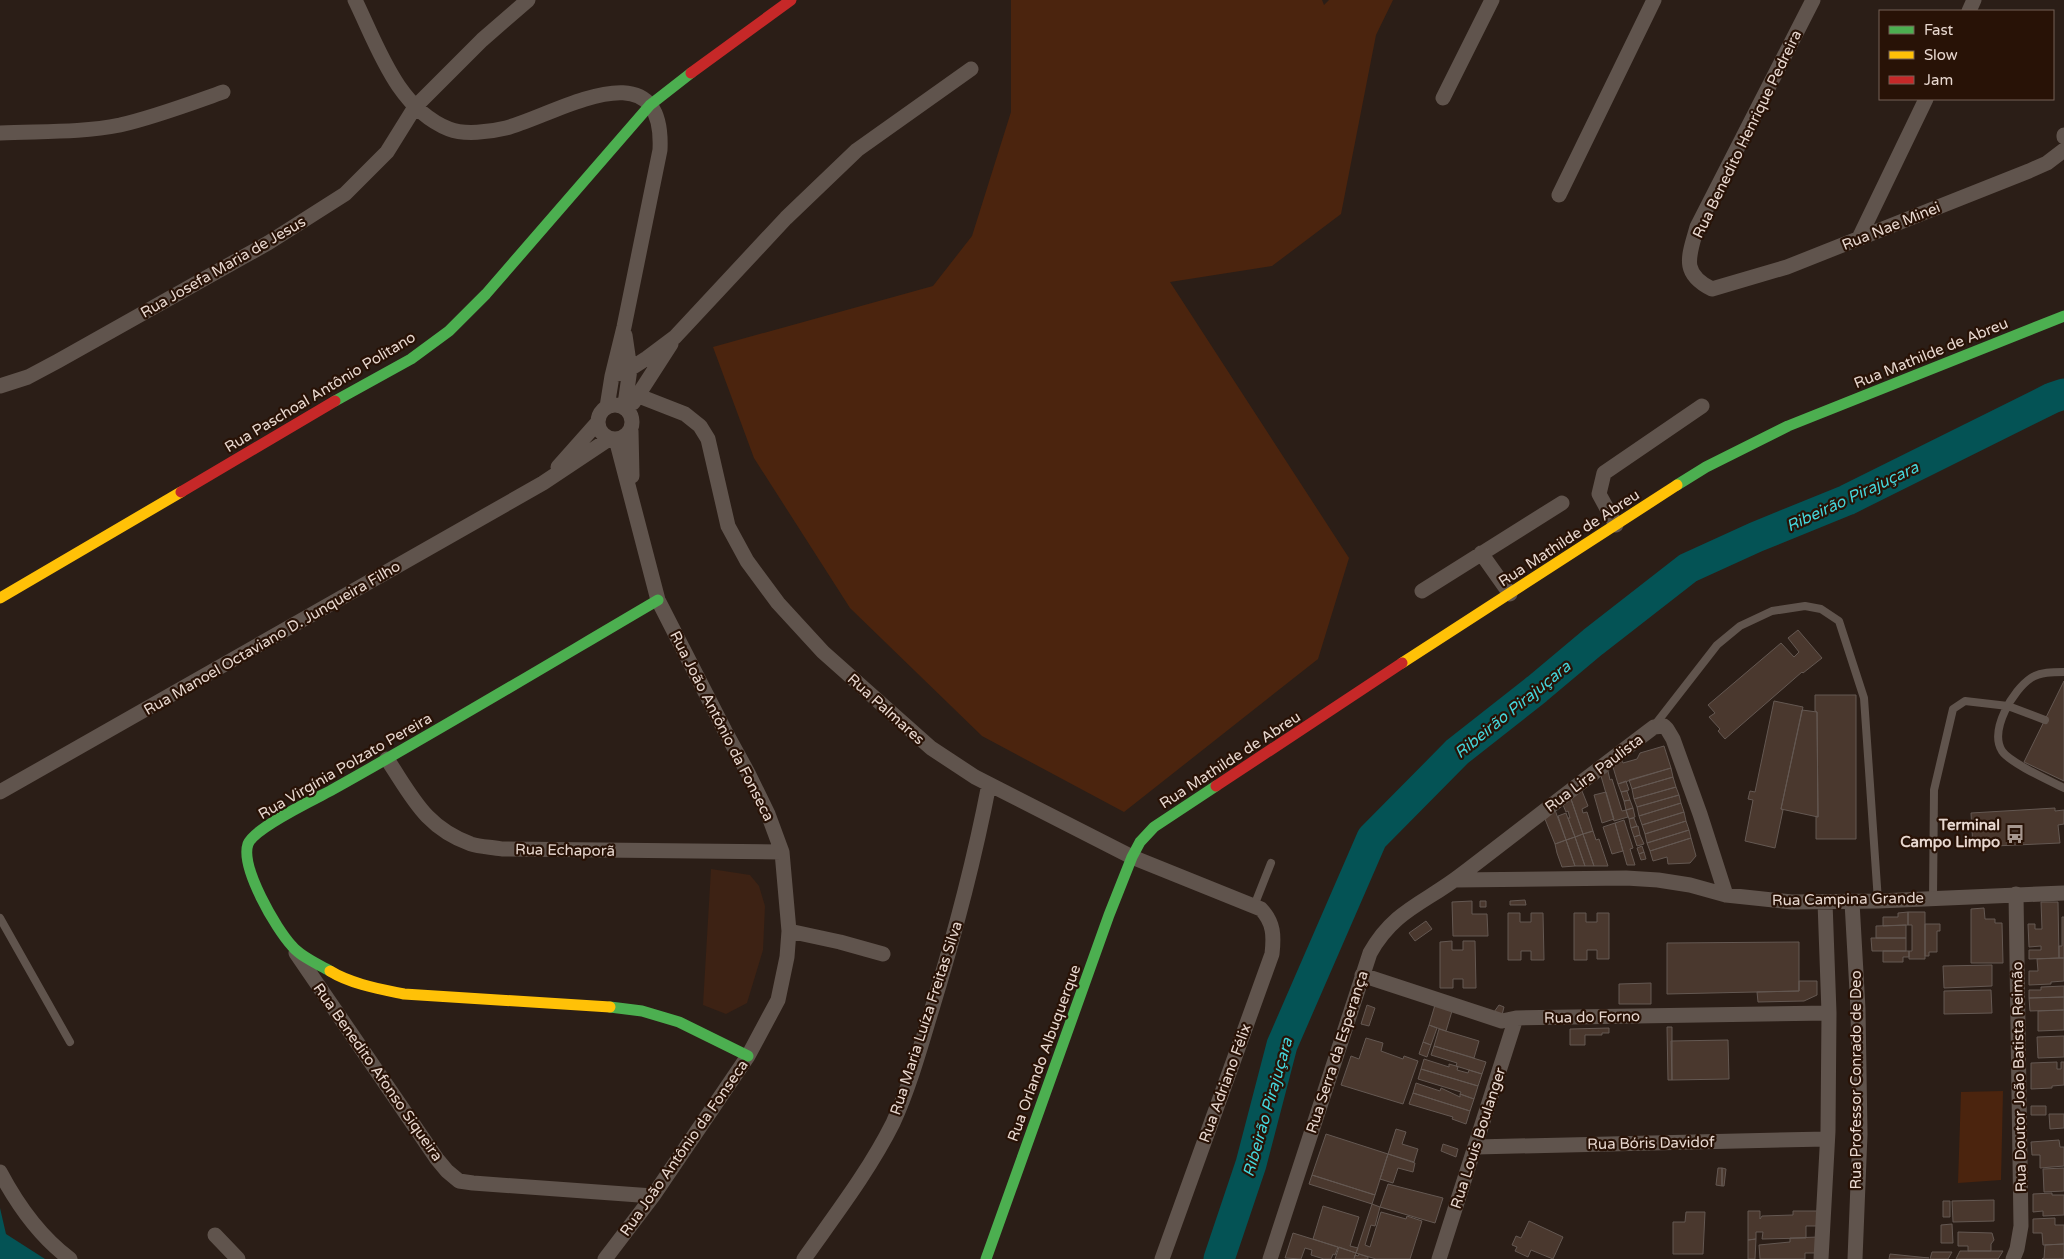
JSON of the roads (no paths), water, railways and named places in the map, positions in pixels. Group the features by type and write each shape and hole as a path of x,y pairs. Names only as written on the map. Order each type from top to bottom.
{"street":[{"path":"355,0 396,82 415,108 450,129 482,132 506,128 590,96 615,92 632,94 650,105 658,118 660,150 624,327 612,376 607,408"},
{"name":"Rua Josefa Maria de Jesus","path":"0,386 28,377 66,357 268,243 346,194 387,152 415,108 482,40 528,0"},
{"name":"Rua Paschoal Antônio Politano","path":"0,598 411,359 449,331 486,294 650,105 791,0"},
{"path":"1443,98 1492,0"},
{"path":"1560,195 1654,0"},
{"name":"Rua Benedito Henrique Pedreira","path":"1712,289 1700,282 1692,273 1688,259 1697,227 1813,0"},
{"path":"624,327 630,369 630,402 632,420 631,430 622,438 613,439 602,433 598,422 599,416 607,408 630,402 675,337 786,218 857,150 970,69"},
{"path":"0,133 74,130 118,125 163,113 223,92"},
{"path":"1859,238 1926,100"},
{"name":"Rua Nae Minei","path":"1712,289 1787,267 2029,172 2047,163 2064,150"},
{"name":"Rua Mathilde de Abreu","path":"1132,857 1140,842 1154,828 1706,467 1788,426 2064,316"},
{"path":"612,376 630,369 675,337"},
{"name":"Rua Palmares","path":"630,402 685,414 700,426 708,440 728,526 747,561 778,603 822,652 931,748 989,784 1132,857 1258,908"},
{"path":"1616,525 1599,494 1604,473 1702,406"},
{"name":"Rua Manoel Octaviano D. Junqueira Filho","path":"543,483 598,422"},
{"name":"Rua João Antônio da Fonseca","path":"631,430 634,503"},
{"name":"Rua João Antônio da Fonseca","path":"605,1259 654,1196 748,1056 778,1000 787,957 789,931 782,852 768,814 748,773 658,600 640,536 634,503 613,439"},
{"name":"Rua Manoel Octaviano D. Junqueira Filho","path":"0,792 41,771 543,483 613,439"},
{"path":"1422,591 1562,503"},
{"path":"1481,553 1510,594"},
{"name":"Rua Virgínia Polzato Pereira","path":"658,600 388,759 272,823 257,834 248,845 247,856 252,876 274,924 293,948 336,975 372,987 404,994 603,1006 642,1012 679,1022 748,1056"},
{"name":"Rua Lira Paulista","path":"1454,880 1654,727 1664,726 1673,740 1726,895"},
{"name":"Rua Echaporã","path":"388,759 424,815 443,831 472,844 502,849 782,852"},
{"name":"Rua Maria Luíza Freitas Silva","path":"804,1259 871,1162 893,1122 916,1061 950,950 970,873 989,784"},
{"name":"Rua Orlando Albuquerque","path":"986,1259 1109,914 1132,857"},
{"name":"Rua Campina Grande","path":"1454,880 1626,878 1690,885 1726,895 1769,900 1825,902 2064,893"},
{"name":"Rua Serra da Esperança","path":"1270,1259 1370,953 1380,935 1393,921 1406,910 1454,880"},
{"name":"Rua Doutor João Batista Reimão","path":"2013,1259 2017,1249 2021,1226 2016,894"},
{"name":"Rua Professor Conrado de Deo","path":"1821,1259 1827,1139 1829,1013 1825,902"},
{"name":"Rua Professor Conrado de Deo","path":"1852,902 1858,1009 1859,1115 1855,1259"},
{"name":"Rua Adriano Félix","path":"1162,1259 1272,954 1272,927 1268,917 1258,908"},
{"path":"789,931 883,954"},
{"name":"Rua Benedito Afonso Siqueira","path":"293,948 437,1159 447,1171 460,1180 506,1186 654,1196"},
{"name":"Rua do Forno","path":"1362,975 1502,1021 1516,1018 1829,1013"},
{"name":"Rua Louis Boulanger","path":"1439,1259 1516,1018"},
{"name":"Rua Bóris Davidof","path":"1476,1147 1827,1139"},
{"path":"0,1172 18,1204 36,1228 70,1259"},
{"path":"215,1235 238,1259"}],"lane":[{"path":"1654,727 1716,645 1740,626 1772,611 1805,606 1821,609 1839,621 1864,698 1878,901"},
{"path":"2064,672 2048,672 2031,678 2017,690 1998,727 1998,740 2003,752 2064,788"},
{"path":"1933,898 1934,790 1953,709 1964,701 2008,706 2045,720"},
{"path":"1258,908 1271,863"},
{"path":"0,918 70,1042"}],"water":[{"path":"0,1208 6,1234 45,1259 0,1259"}],"waterway":[{"name":"Ribeirão Pirajuçara","path":"1219,1259 1251,1164 1282,1045 1372,838 1457,752 1688,568 1756,537 1847,500 2052,398 2064,394"}],"place":[{"name":"Terminal Campo Limpo","path":"2015,834"}]}
